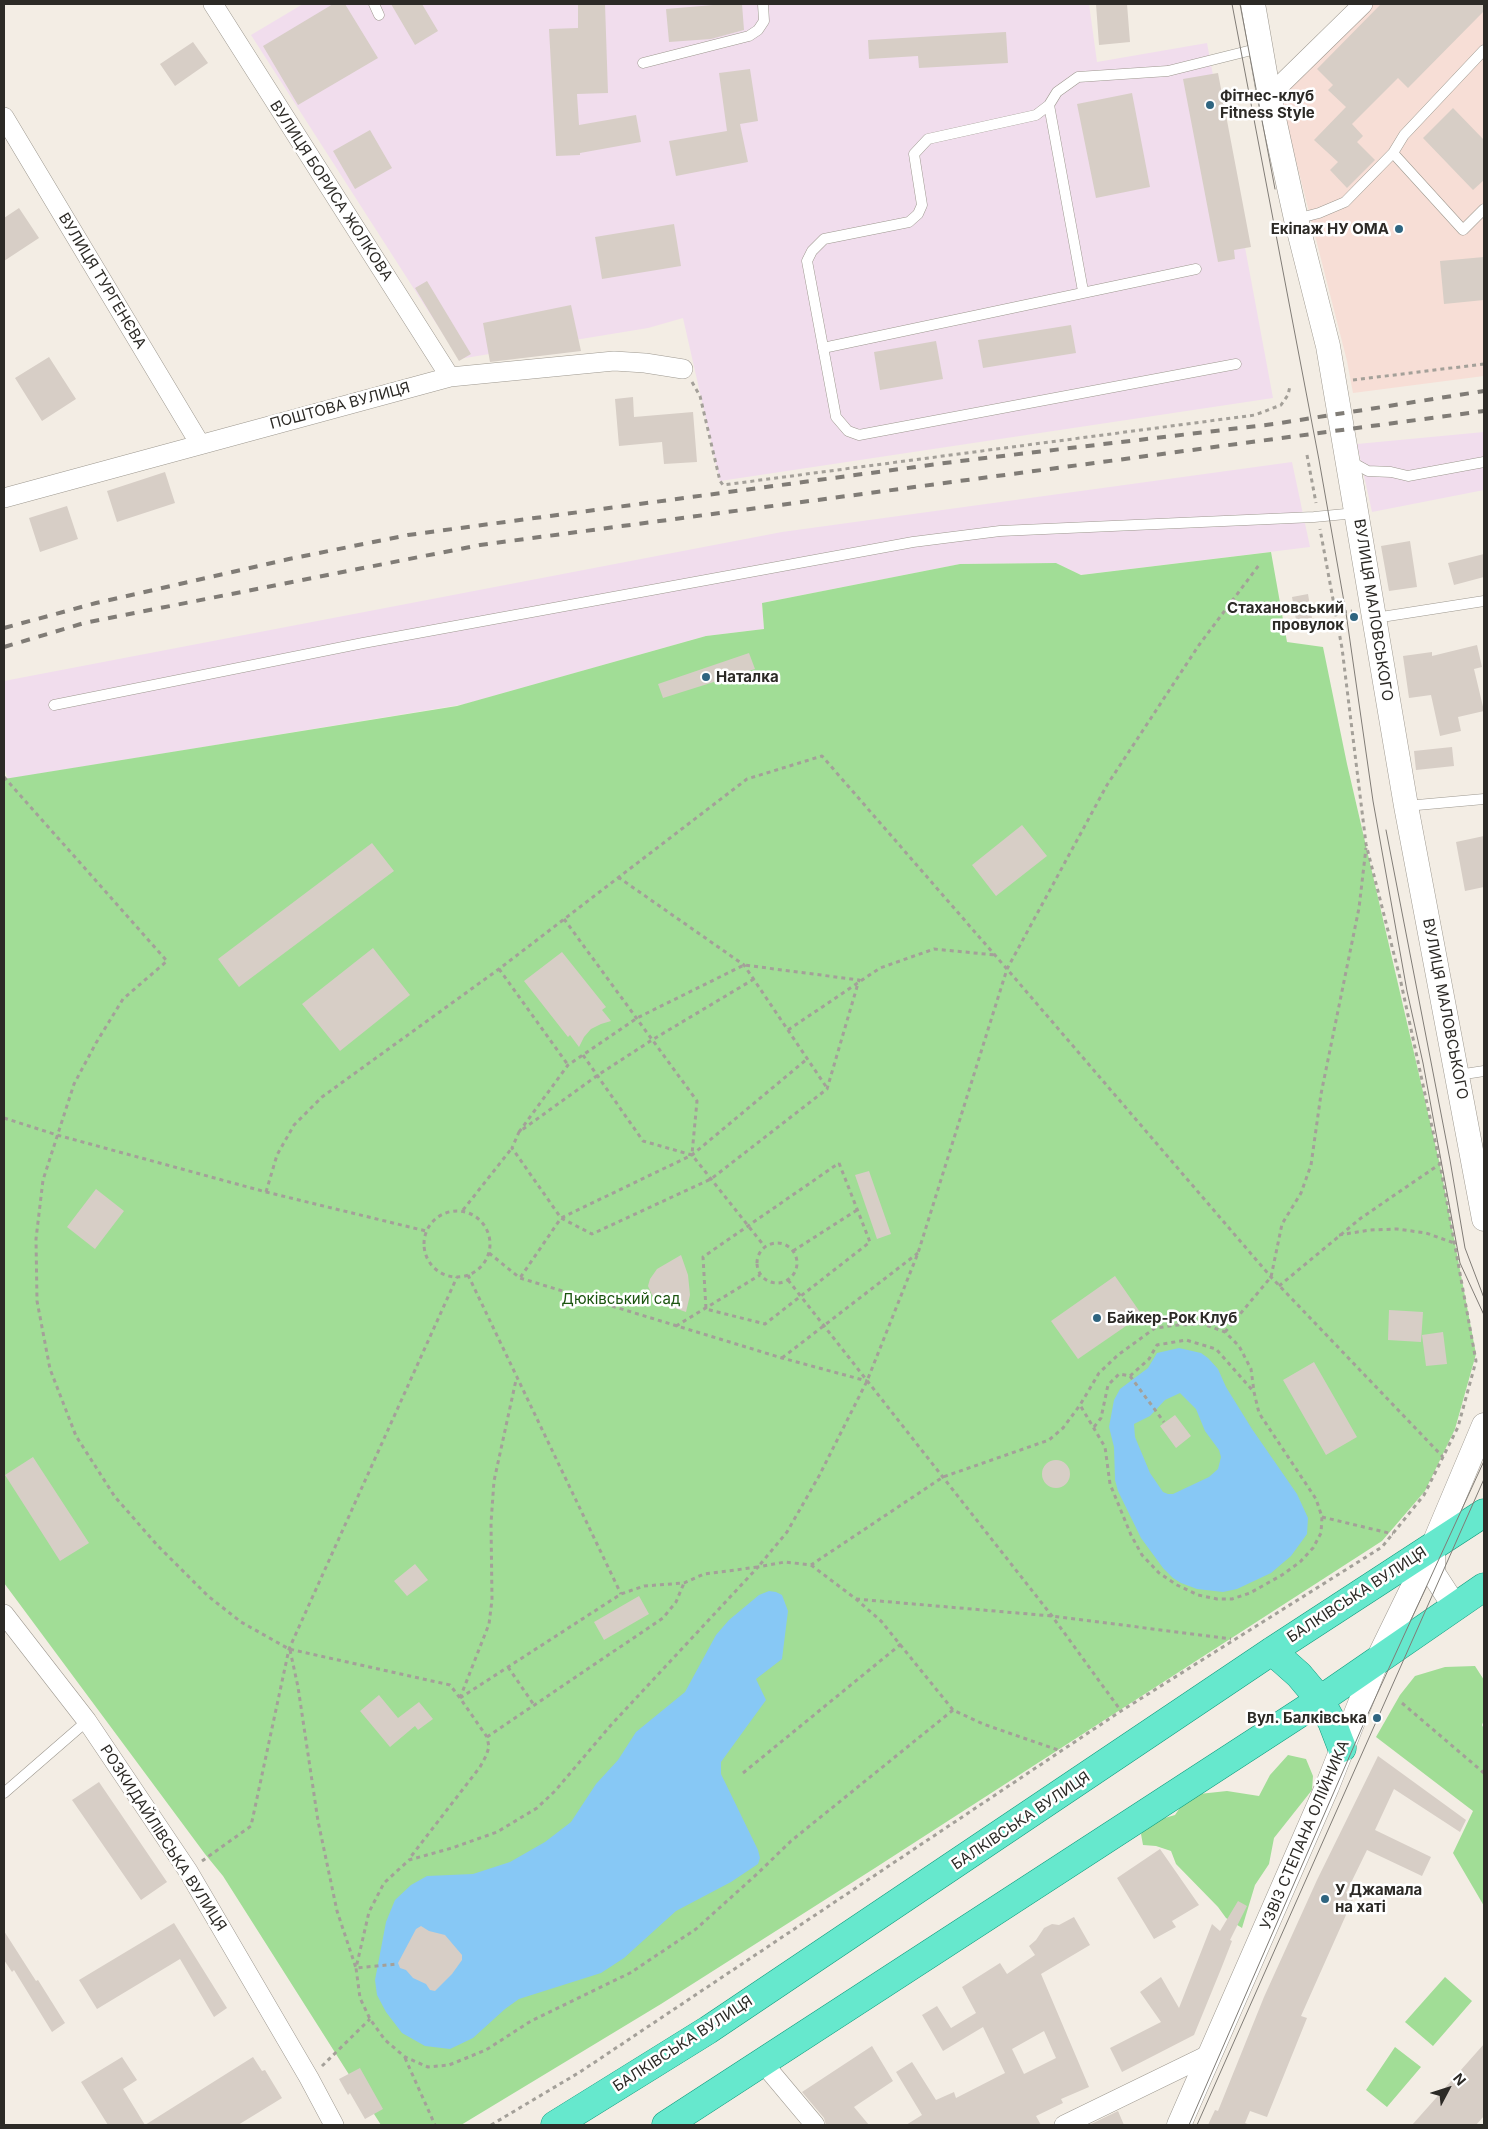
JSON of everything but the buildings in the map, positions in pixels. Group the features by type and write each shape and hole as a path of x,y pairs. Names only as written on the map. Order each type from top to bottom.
{"main road":[{"name":"БАЛКІВСЬКА ВУЛИЦЯ","path":"555,2125 708,2030 1272,1651 1484,1513"},
{"path":"666,2125 1320,1700 1484,1587"},
{"path":"1272,1651 1299,1675 1320,1700 1332,1722 1342,1748"}],"street":[{"name":"ВУЛИЦЯ БОРИСА ЖОЛКОВА","path":"213,4 450,377"},
{"name":"ВУЛИЦЯ МАЛОВСЬКОГО","path":"1253,4 1269,96 1296,219 1328,346 1406,806 1484,1214"},
{"path":"1269,96 1364,4"},
{"name":"ВУЛИЦЯ ТУРГЕНЄВА","path":"4,117 200,444"},
{"name":"ПОШТОВА ВУЛИЦЯ","path":"4,498 450,377 614,361 645,363 683,369"},
{"path":"1455,1607 1433,1573 1433,1546 1484,1425"},
{"name":"УЗВІЗ СТЕПАНА ОЛІЙНИКА","path":"1179,2125 1212,2053 1342,1748 1376,1662 1433,1546"},
{"name":"РОЗКИДАЙЛІВСЬКА ВУЛИЦЯ","path":"4,1614 87,1721 188,1871 309,2078 334,2125"},
{"path":"1064,2125 1212,2053"},
{"path":"763,2063 815,2125"}],"lane":[{"path":"374,4 379,15"},
{"path":"643,63 749,36 758,30 764,21 763,4"},
{"path":"1236,364 859,435 848,431 836,417 807,261 812,251 824,239 909,222 918,214 922,205 914,154 928,139 1036,115 1049,105 1058,92 1078,77 1168,71 1260,48"},
{"path":"1296,219 1319,213 1345,202 1393,153 1404,135 1484,50"},
{"path":"1049,105 1083,291"},
{"path":"1393,153 1463,230 1484,209"},
{"path":"823,348 1196,268"},
{"path":"1348,460 1368,471 1391,472 1408,476 1484,462"},
{"path":"54,705 362,643 913,542 1000,531 1318,517 1357,512"},
{"path":"1375,618 1484,601"},
{"path":"1406,806 1484,799"},
{"path":"1458,1075 1484,1071"},
{"path":"4,1793 87,1721"}],"path":[{"path":"1334,384 1484,364"},
{"path":"683,369 700,396 720,481 723,485 1255,415 1281,405 1288,394 1290,386"},
{"path":"491,2125 580,2072 1121,1711 1382,1547 1424,1495 1458,1427 1476,1362 1440,1164 1409,1020 1366,844 1342,648 1307,455"},
{"path":"409,1860 452,1848 497,1832 536,1808 572,1773 611,1725 758,1567 787,1532 820,1476 867,1381 918,1253 1007,968 1106,786 1199,645 1259,565"},
{"path":"266,1192 276,1155 294,1126 322,1097 499,969 747,779 822,756 995,954 1271,1277 1443,1457"},
{"path":"4,778 167,961 123,999 74,1084 43,1180 37,1229 37,1300 50,1369 76,1436 115,1496 158,1546 208,1596 241,1622 290,1649 450,1685 487,1737 489,1747 480,1767 409,1860 384,1883 370,1912 356,1968"},
{"path":"1225,1332 1271,1277 1282,1224 1301,1193 1311,1165 1321,1094 1359,908 1366,844"},
{"path":"618,877 744,965 827,1089"},
{"path":"564,918 697,1101 692,1155"},
{"path":"788,1030 859,980 880,968 934,949 995,954"},
{"path":"463,1210 512,1148 519,1132 568,1065 637,1018 744,965 859,980"},
{"path":"499,969 568,1065"},
{"path":"519,1132 598,1075 754,978"},
{"path":"512,1148 561,1218 592,1234 711,1178 827,1089 859,980"},
{"path":"584,1055 643,1141 692,1155 765,1247"},
{"path":"520,1278 561,1218 692,1155 807,1060"},
{"path":"4,1118 57,1136 266,1192 426,1231"},
{"path":"839,1163 870,1242 765,1324 706,1309 703,1257 839,1163"},
{"path":"1279,1286 1339,1235 1440,1164"},
{"path":"452,1210 463,1210 478,1218 488,1231 491,1241 489,1253 481,1266 468,1275 457,1277 446,1275 429,1262 425,1252 424,1241 426,1231 432,1221 441,1214 452,1210"},
{"path":"792,1251 857,1210"},
{"path":"1339,1235 1370,1230 1397,1229 1426,1233 1454,1243"},
{"path":"776,1243 788,1246 792,1251 797,1263 793,1275 788,1280 777,1284 770,1283 760,1275 756,1263 760,1251 765,1247 776,1243"},
{"path":"489,1253 520,1278 782,1358 867,1381"},
{"path":"782,1358 918,1253"},
{"path":"468,1275 517,1380 622,1594"},
{"path":"676,1326 760,1275"},
{"path":"188,1871 251,1826 290,1649 457,1277"},
{"path":"788,1280 1052,1616 1121,1711"},
{"path":"811,1565 943,1478 1049,1440 1063,1428 1080,1405 1099,1372 1118,1355 1156,1328 1178,1324 1202,1324 1225,1332 1239,1346 1251,1369 1259,1413 1316,1499 1322,1517 1320,1533 1313,1548 1300,1562 1282,1575 1250,1593 1232,1599 1198,1596 1176,1585 1159,1573 1142,1554 1116,1501 1110,1484 1105,1447 1080,1405"},
{"path":"1130,1376 1148,1360 1156,1345 1186,1340 1216,1349 1254,1392"},
{"path":"1094,1427 1101,1418 1108,1385 1119,1374 1130,1376 1164,1422"},
{"path":"460,1698 489,1624 492,1600 491,1523 494,1481 517,1380"},
{"path":"1322,1517 1392,1534"},
{"path":"460,1698 622,1594 656,1584 684,1583 704,1574 785,1562 811,1565 856,1598 881,1621 901,1644 953,1710 983,1724 1061,1751"},
{"path":"487,1737 663,1618 676,1602 684,1583"},
{"path":"856,1598 1052,1616 1232,1640"},
{"path":"743,1773 901,1644"},
{"path":"290,1649 298,1687 321,1839 337,1912 356,1968 360,1998 370,2019 385,2040 405,2058 428,2067 449,2065 486,2050 530,2022 630,1972 655,1957 696,1929 757,1874 790,1841 953,1710"},
{"path":"508,1667 534,1705"},
{"path":"1402,1703 1484,1773"},
{"path":"356,1968 398,1964"},
{"path":"309,2078 370,2019"},
{"path":"405,2058 435,2125"}],"shaded area":[{"path":"303,4 1089,4 1097,62 1207,43 1273,398 720,481 683,318 648,328 459,359 251,35"},
{"name":"Екіпаж НУ ОМА","path":"1372,4 1484,4 1484,376 1353,393 1347,361 1280,98"},
{"path":"1484,432 1484,490 1372,512 1357,444"},
{"path":"1292,462 1310,547 1081,575 1056,563 960,564 762,603 764,629 706,636 465,704 8,779 4,768 4,681 782,532"}],"green space":[{"name":"Дюківський сад","path":"1271,552 1287,642 1323,647 1347,764 1440,1165 1476,1354 1455,1429 1425,1491 1382,1541 661,2004 461,2125 381,2125 223,1876 4,1583 4,779 457,706 706,636 764,629 762,603 960,564 1056,563 1081,575"},
{"path":"1475,1666 1484,1680 1484,1720 1482,1725 1484,1729 1484,1906 1453,1853 1473,1811 1376,1737 1400,1695 1415,1676 1445,1667"},
{"path":"1288,1755 1306,1759 1313,1776 1312,1790 1274,1838 1269,1864 1255,1885 1242,1928 1226,1918 1218,1907 1176,1864 1171,1851 1156,1846 1143,1845 1141,1834 1151,1822 1175,1815 1185,1800 1199,1794 1227,1791 1259,1796 1270,1775"},
{"path":"1445,1977 1472,2001 1433,2046 1405,2022"},
{"path":"1395,2047 1421,2067 1387,2107 1366,2090"}],"water":[{"path":"1179,1348 1201,1353 1208,1358 1218,1369 1226,1387 1252,1429 1297,1494 1308,1518 1307,1534 1291,1556 1271,1573 1237,1589 1223,1592 1197,1589 1173,1578 1163,1568 1141,1538 1118,1491 1115,1480 1114,1447 1109,1427 1114,1400 1120,1389 1148,1368 1157,1353","holes":["1180,1393 1196,1409 1205,1431 1219,1450 1221,1457 1218,1469 1209,1477 1173,1494 1168,1494 1163,1492 1150,1473 1135,1437 1134,1424 1150,1416 1165,1400"]},
{"path":"769,1591 782,1595 788,1611 782,1659 756,1679 766,1700 721,1762 721,1774 758,1850 760,1858 758,1864 731,1882 676,1911 624,1958 601,1973 519,1999 473,2038 450,2049 425,2046 402,2033 386,2012 377,1995 375,1980 386,1922 395,1900 411,1885 427,1876 473,1874 510,1862 545,1842 571,1822 596,1784 618,1760 636,1732 685,1692 716,1635 729,1620 759,1595"}],"tram line":[{"path":"1232,4 1319,460 1346,613 1373,801 1407,991 1423,1063 1460,1263 1484,1315"},
{"path":"1240,4 1275,189"},
{"path":"1386,830 1450,1160 1465,1248 1484,1298"},
{"path":"1189,2125 1367,1716 1484,1461"},
{"path":"1197,2125 1484,1479"}],"railway":[{"path":"4,628 96,603 289,559 408,535 960,461 1274,424 1484,391"},
{"path":"4,647 84,623 480,545 1484,411"}],"place":[{"name":"Фітнес-клуб Fitness Style","path":"1210,105"},
{"name":"Екіпаж НУ ОМА","path":"1399,229"},
{"name":"Стахановський провулок","path":"1354,617"},
{"name":"Наталка","path":"706,677"},
{"name":"Байкер-Рок Клуб","path":"1097,1318"},
{"name":"Вул. Балківська","path":"1377,1718"},
{"name":"У Джамала на хаті","path":"1325,1899"}]}
